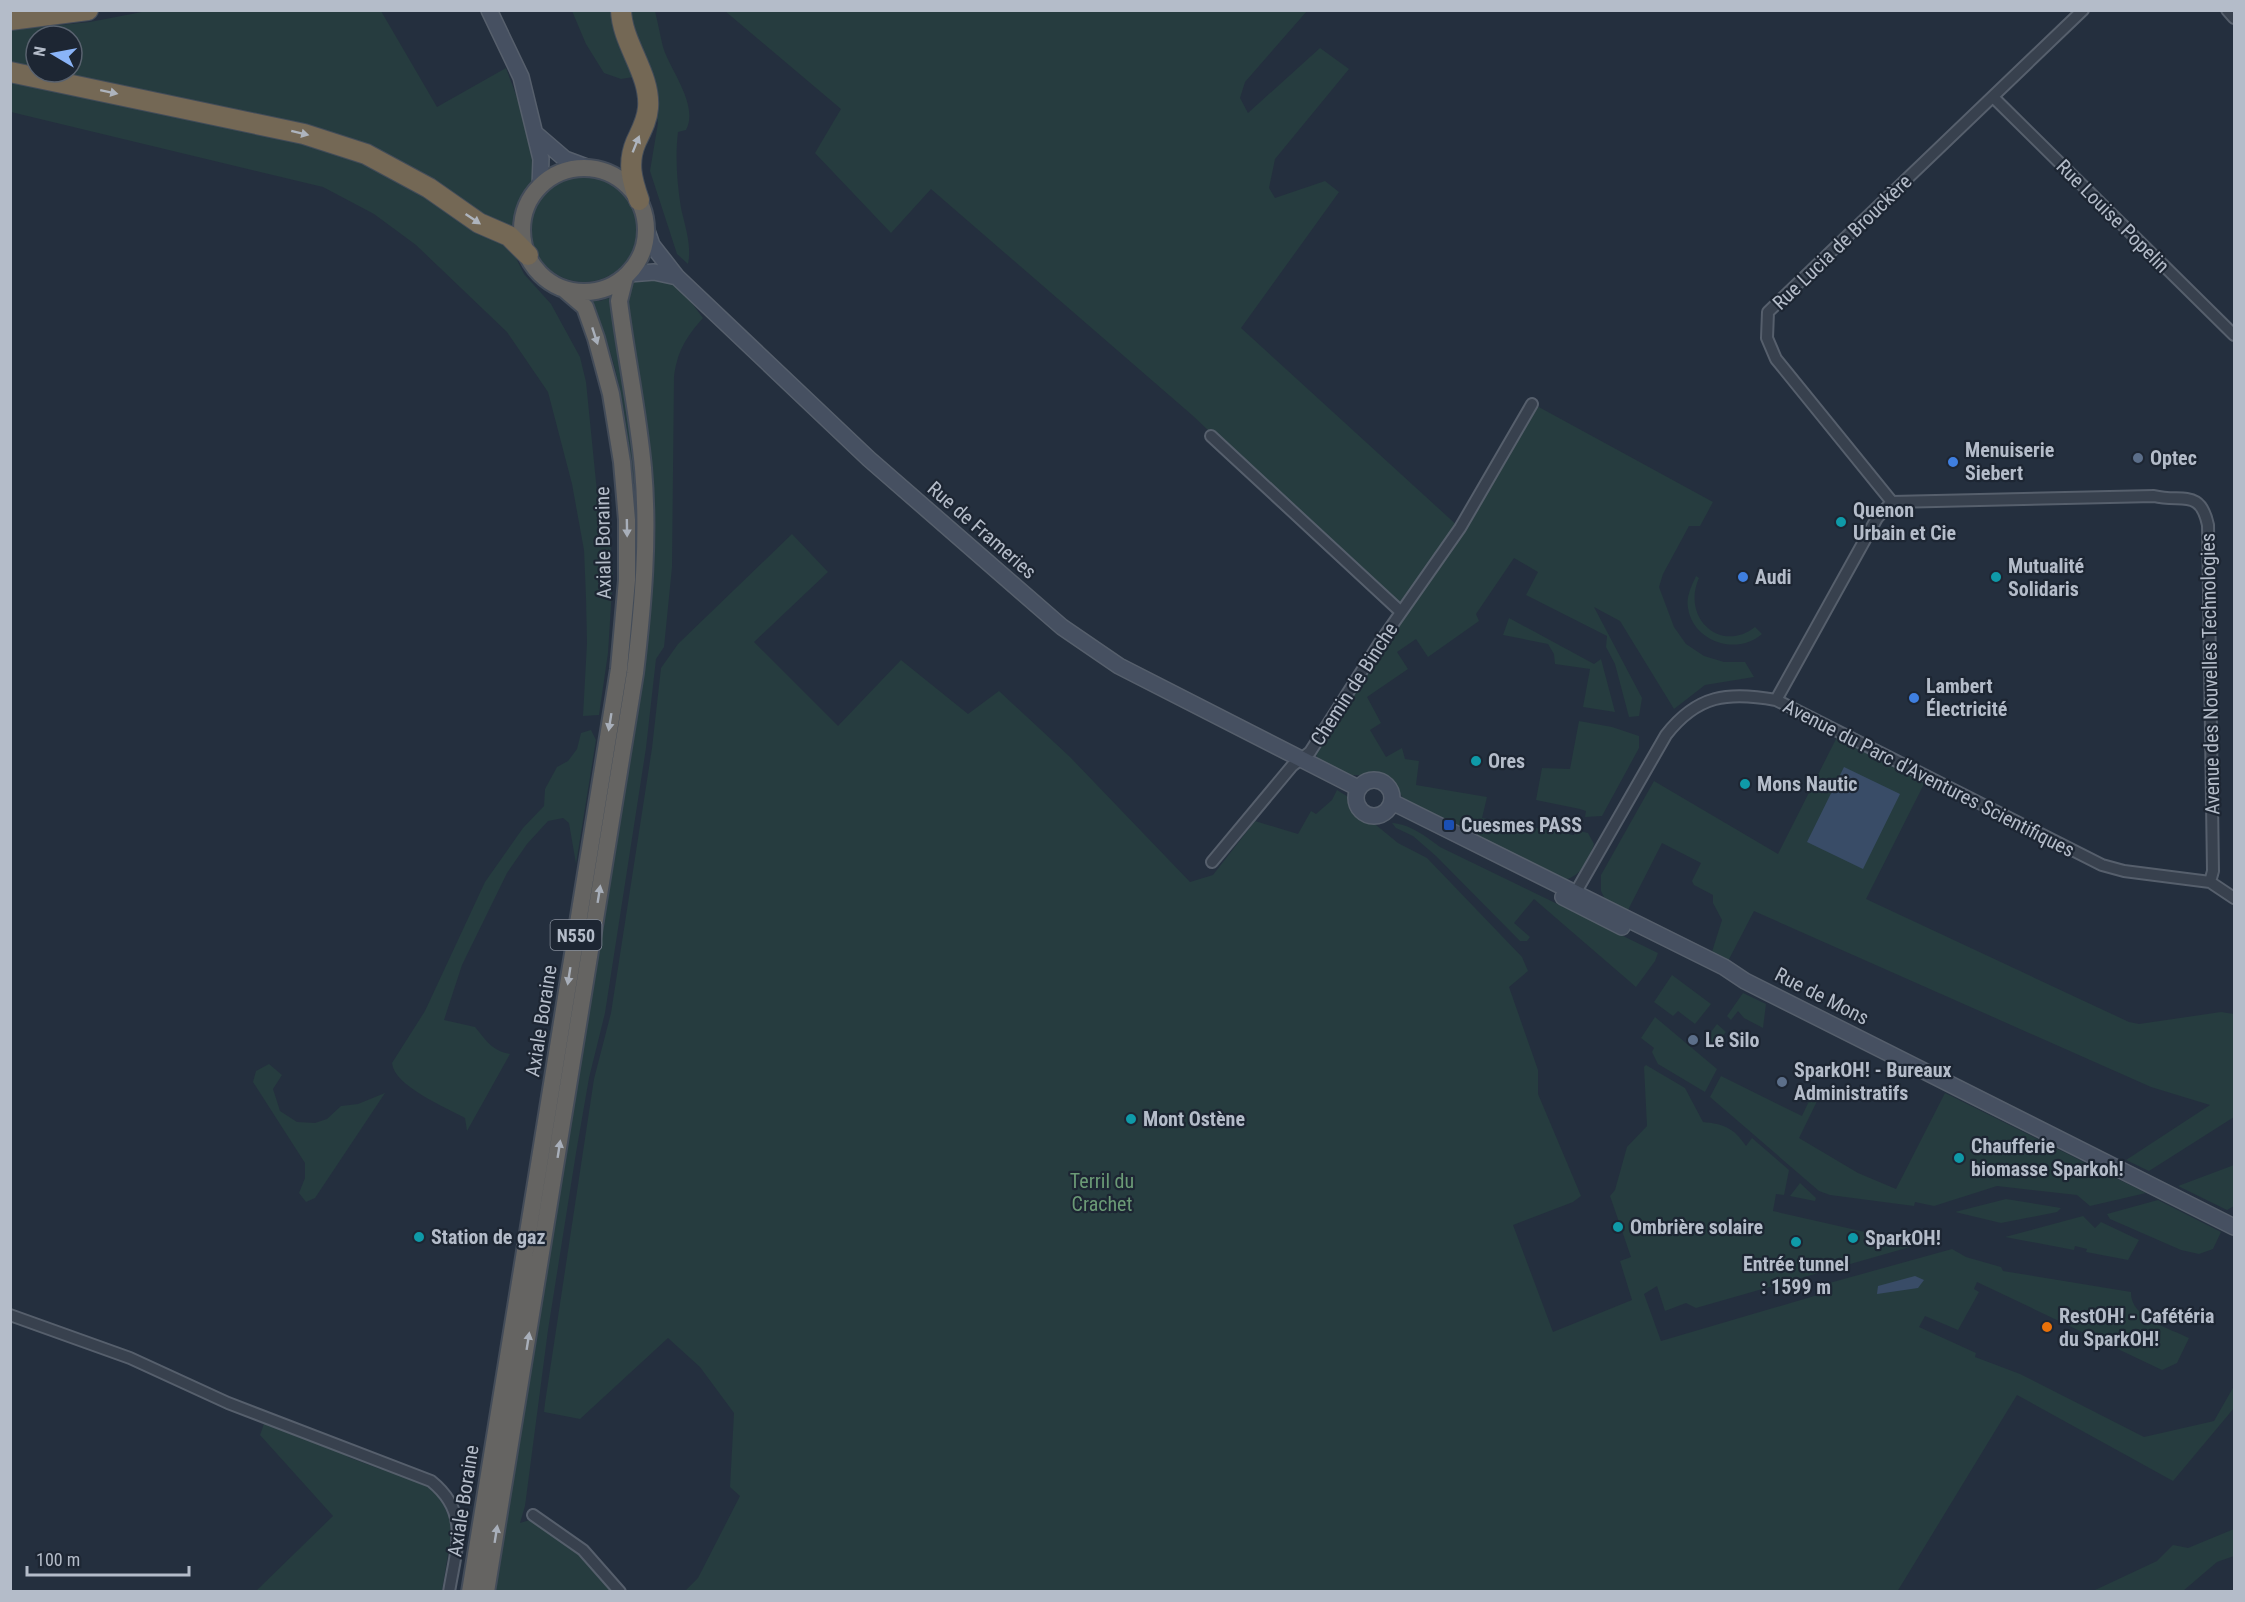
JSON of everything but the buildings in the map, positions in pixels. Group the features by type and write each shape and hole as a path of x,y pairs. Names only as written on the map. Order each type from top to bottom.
{"highway":[{"path":"10,20 88,10"},
{"path":"10,72 272,126 355,151 429,188 479,223 509,237 528,255 542,276 564,289 590,292 602,290 627,276 642,253 646,228 631,171 631,157 645,123 647,93 629,48 621,10"},
{"path":"528,255 524,244 523,219 532,196 540,187 559,174 592,169 619,179 639,200"},
{"name":"Axiale Boraine","path":"486,1592 627,720 642,610 645,535 643,480 619,301 627,276"},
{"name":"Axiale Boraine","path":"470,1592 619,669 626,600 626,501 611,394 585,307 564,289"}],"main road":[{"path":"489,10 515,61 541,159 540,187"},
{"path":"536,134 543,143 565,159 592,169"},
{"name":"Rue de Frameries","path":"646,228 652,245 676,277 869,459 1065,630 1119,666 1300,759"},
{"path":"627,276 654,272 676,277"},
{"path":"1300,759 1358,788"},
{"path":"1379,779 1389,786 1390,806 1374,816 1362,811 1356,800 1358,788 1365,781 1379,779"},
{"name":"Rue de Mons","path":"1390,806 1642,931 1724,967 1732,974 2235,1227"}],"street":[{"name":"Rue Lucia de Brouckère","path":"1892,502 1776,359 1767,338 1768,312 2083,10"},
{"path":"2227,10 2235,18"},
{"name":"Rue Louise Popelin","path":"1993,97 2235,335"},
{"name":"Chemin de Binche","path":"1212,862 1300,759 1310,752 1401,612 1460,528 1532,404"},
{"name":"Chemin de Binche","path":"1211,436 1401,612"},
{"name":"Avenue des Nouvelles Technologies","path":"1892,502 2154,496 2185,498 2202,505 2208,525 2213,862 2210,882"},
{"path":"1776,700 1877,518 1892,502"},
{"name":"Avenue du Parc d'Aventures Scientifiques","path":"1573,896 1666,735 1679,718 1697,704 1716,698 1757,696 1776,700 2102,865 2124,871 2210,882 2235,898"},
{"path":"10,1315 130,1358 228,1403 431,1481 451,1502 457,1515 457,1542 449,1592"},
{"path":"533,1515 583,1550 620,1592"}],"green space":[{"path":"147,11 381,11 437,107 506,68 527,126 535,174 533,186 520,213 516,233 488,221 405,166 84,82 84,24 70,24"},
{"path":"572,11 616,11 619,32 633,77 621,79 604,73 586,44"},
{"path":"630,11 655,11 663,47 687,99 689,120 686,130 678,132 677,160 681,208 689,243 688,264 677,254 650,171 658,123 651,82 633,33"},
{"path":"725,11 1307,11 1245,82 1240,98 1248,113 1320,48 1349,69 1275,159 1269,188 1275,198 1325,181 1339,192 1241,328 1460,528 1401,612 1192,415 931,189 891,233 815,153 841,109"},
{"path":"24,29 24,68 11,65 11,30"},
{"path":"11,80 281,136 354,160 389,176 511,248 524,274 551,304 580,357 586,382 597,492 608,519 613,573 608,653 599,715 583,716 587,643 584,550 572,484 548,392 507,332 416,245 374,214 323,187 11,112"},
{"path":"584,176 604,180 622,191 633,209 637,229 633,249 622,267 604,278 584,282 564,278 546,267 535,249 531,229 535,209 546,191 564,180"},
{"path":"644,278 666,281 679,288 703,318 683,345 674,377 672,567 664,647 656,659 646,748 605,1013 589,1078 576,1153 548,1330 525,1506 520,1523 530,1520 554,1534 557,1531 620,1591 486,1592 635,673 647,642 654,535 651,469 626,301 634,282"},
{"path":"612,297 610,306 633,444 638,528 629,441 618,379 600,324 587,301 600,301"},
{"path":"1537,406 1713,502 1700,526 1689,526 1663,574 1659,587 1674,627 1686,644 1704,656 1724,662 1745,662 1754,677 1705,685 1674,709 1620,621 1594,607 1642,698 1639,716 1629,717 1615,664 1606,647 1607,636 1526,595 1538,572 1514,558 1476,614 1479,621 1428,657 1416,639 1397,652 1408,669 1367,697 1381,723 1370,730 1386,757 1402,748 1405,759 1419,761 1416,785 1487,797 1482,818 1574,835 1575,830 1588,833 1594,844 1587,861 1576,875 1564,880 1480,840 1475,834 1406,803 1393,782 1386,776 1352,775 1318,759 1315,752 1463,529"},
{"name":"Terril du Crachet","path":"792,534 828,572 754,642 838,726 901,660 968,714 999,691 1070,757 1190,882 1213,875 1255,821 1298,834 1311,811 1316,814 1332,800 1337,790 1350,798 1355,812 1362,820 1376,825 1398,843 1427,858 1522,957 1528,971 1509,987 1538,1070 1538,1094 1581,1196 1573,1202 1513,1225 1553,1332 1632,1300 1620,1261 1631,1257 1610,1196 1615,1190 1627,1147 1647,1126 1644,1067 1646,1065 1685,1088 1703,1122 1728,1128 1746,1146 1752,1138 1789,1170 1784,1195 1776,1194 1773,1211 1887,1237 1924,1243 1696,1308 1686,1303 1665,1311 1657,1286 1644,1294 1661,1341 1821,1294 1815,1287 1952,1249 1966,1257 2001,1267 2003,1271 2131,1292 2132,1301 2144,1315 2189,1338 2177,1363 2162,1370 1977,1282 1974,1289 1979,1292 1958,1330 1925,1316 1919,1327 1976,1353 1975,1357 2020,1374 2144,1437 2214,1421 2234,1386 2234,1408 2173,1481 2017,1395 1897,1592 685,1591 698,1578 740,1496 730,1487 734,1413 700,1367 668,1338 580,1419 544,1412 594,1079 611,1013 652,748 661,668 678,644"},
{"path":"1696,576 1699,578 1695,593 1695,606 1700,618 1708,628 1718,634 1729,636 1742,634 1755,627 1762,634 1752,641 1729,644 1718,642 1698,630 1688,608 1689,592"},
{"path":"1509,618 1594,664 1601,659 1615,712 1583,707 1590,669 1555,664 1554,654 1548,644 1503,635"},
{"path":"1579,721 1612,727 1639,736 1639,748 1602,816 1585,817 1586,811 1536,800 1542,768 1570,769"},
{"path":"591,730 596,740 576,864 569,823 563,818 548,821 527,844 507,873 462,965 444,1020 475,1027 494,1048 510,1054 467,1131 465,1118 411,1088 401,1080 392,1063 425,1011 485,882 523,828 544,806 545,789 557,767 568,761 577,749 581,733"},
{"path":"1839,733 1927,778 1866,899 2129,1022 2139,1024 2221,1012 2234,1014 2234,1117 2149,1171 2126,1160 2210,1105 2151,1087 1754,911 1727,963 1711,955 1722,920 1713,903 1713,895 1694,885 1692,881 1701,863 1662,843 1627,912 1606,901 1601,891 1601,875 1654,781 1778,854"},
{"path":"1392,823 1412,828 1440,847 1658,953 1655,961 1636,987 1534,899 1514,923 1530,937 1527,941 1520,941 1436,856 1413,836 1396,828"},
{"path":"1672,975 1711,1004 1695,1024 1678,1011 1673,1016 1654,1002"},
{"path":"1743,993 1766,1004 1763,1028 1744,1018 1738,1011 1731,1020 1727,1016"},
{"path":"1655,1017 1717,1069 1705,1092 1658,1064 1652,1052 1654,1048 1641,1038"},
{"path":"1717,1024 1726,1032 1714,1046 1705,1040"},
{"path":"269,1064 282,1075 273,1089 280,1111 297,1122 315,1123 327,1119 341,1106 358,1104 385,1093 315,1198 306,1202 299,1193 305,1178 305,1163 253,1082 256,1071"},
{"path":"1721,1076 1802,1116 1816,1086 1823,1089 1799,1138 1858,1173 1896,1189 1945,1093 2146,1193 2090,1206 2077,1195 1997,1186 1934,1206 1915,1202 1914,1206 1830,1195 1819,1191 1710,1097"},
{"path":"2234,1165 2234,1206 2227,1210 2178,1186"},
{"path":"1800,1183 1816,1198 1815,1201 1790,1196"},
{"path":"2006,1199 2061,1208 2057,1212 2001,1223 1955,1212"},
{"path":"2158,1200 2221,1232 2213,1249 2199,1254 2181,1250 2110,1219 2107,1214"},
{"path":"2083,1216 2095,1228 2101,1222 2139,1240 2128,1260 2086,1252 2087,1249 2075,1246 2074,1250 2005,1237"},
{"path":"265,1421 346,1452 348,1457 380,1469 389,1467 431,1485 438,1492 450,1520 451,1536 442,1591 255,1592 333,1516 260,1435"},
{"path":"2234,1529 2234,1556 2217,1562 2183,1591 2093,1591 2157,1561 2173,1545 2188,1548"}],"water":[{"path":"1844,767 1900,794 1863,869 1807,842"},
{"path":"1915,1276 1924,1280 1918,1288 1877,1294 1878,1286"}],"place":[{"name":"Optec","path":"2138,458"},
{"name":"Menuiserie Siebert","path":"1953,462"},
{"name":"Quenon Urbain et Cie","path":"1841,522"},
{"name":"Audi","path":"1743,577"},
{"name":"Mutualité Solidaris","path":"1996,577"},
{"name":"Lambert Électricité","path":"1914,698"},
{"name":"Ores","path":"1476,761"},
{"name":"Mons Nautic","path":"1745,784"},
{"name":"Cuesmes PASS","path":"1449,825"},
{"name":"Le Silo","path":"1693,1040"},
{"name":"SparkOH! - Bureaux Administratifs","path":"1782,1082"},
{"name":"Mont Ostène","path":"1131,1119"},
{"name":"Chaufferie biomasse Sparkoh!","path":"1959,1158"},
{"name":"Ombrière solaire","path":"1618,1227"},
{"name":"Station de gaz","path":"419,1237"},
{"name":"SparkOH!","path":"1853,1238"},
{"name":"Entrée tunnel : 1599 m","path":"1796,1242"},
{"name":"RestOH! - Cafétéria du SparkOH!","path":"2047,1327"}]}
